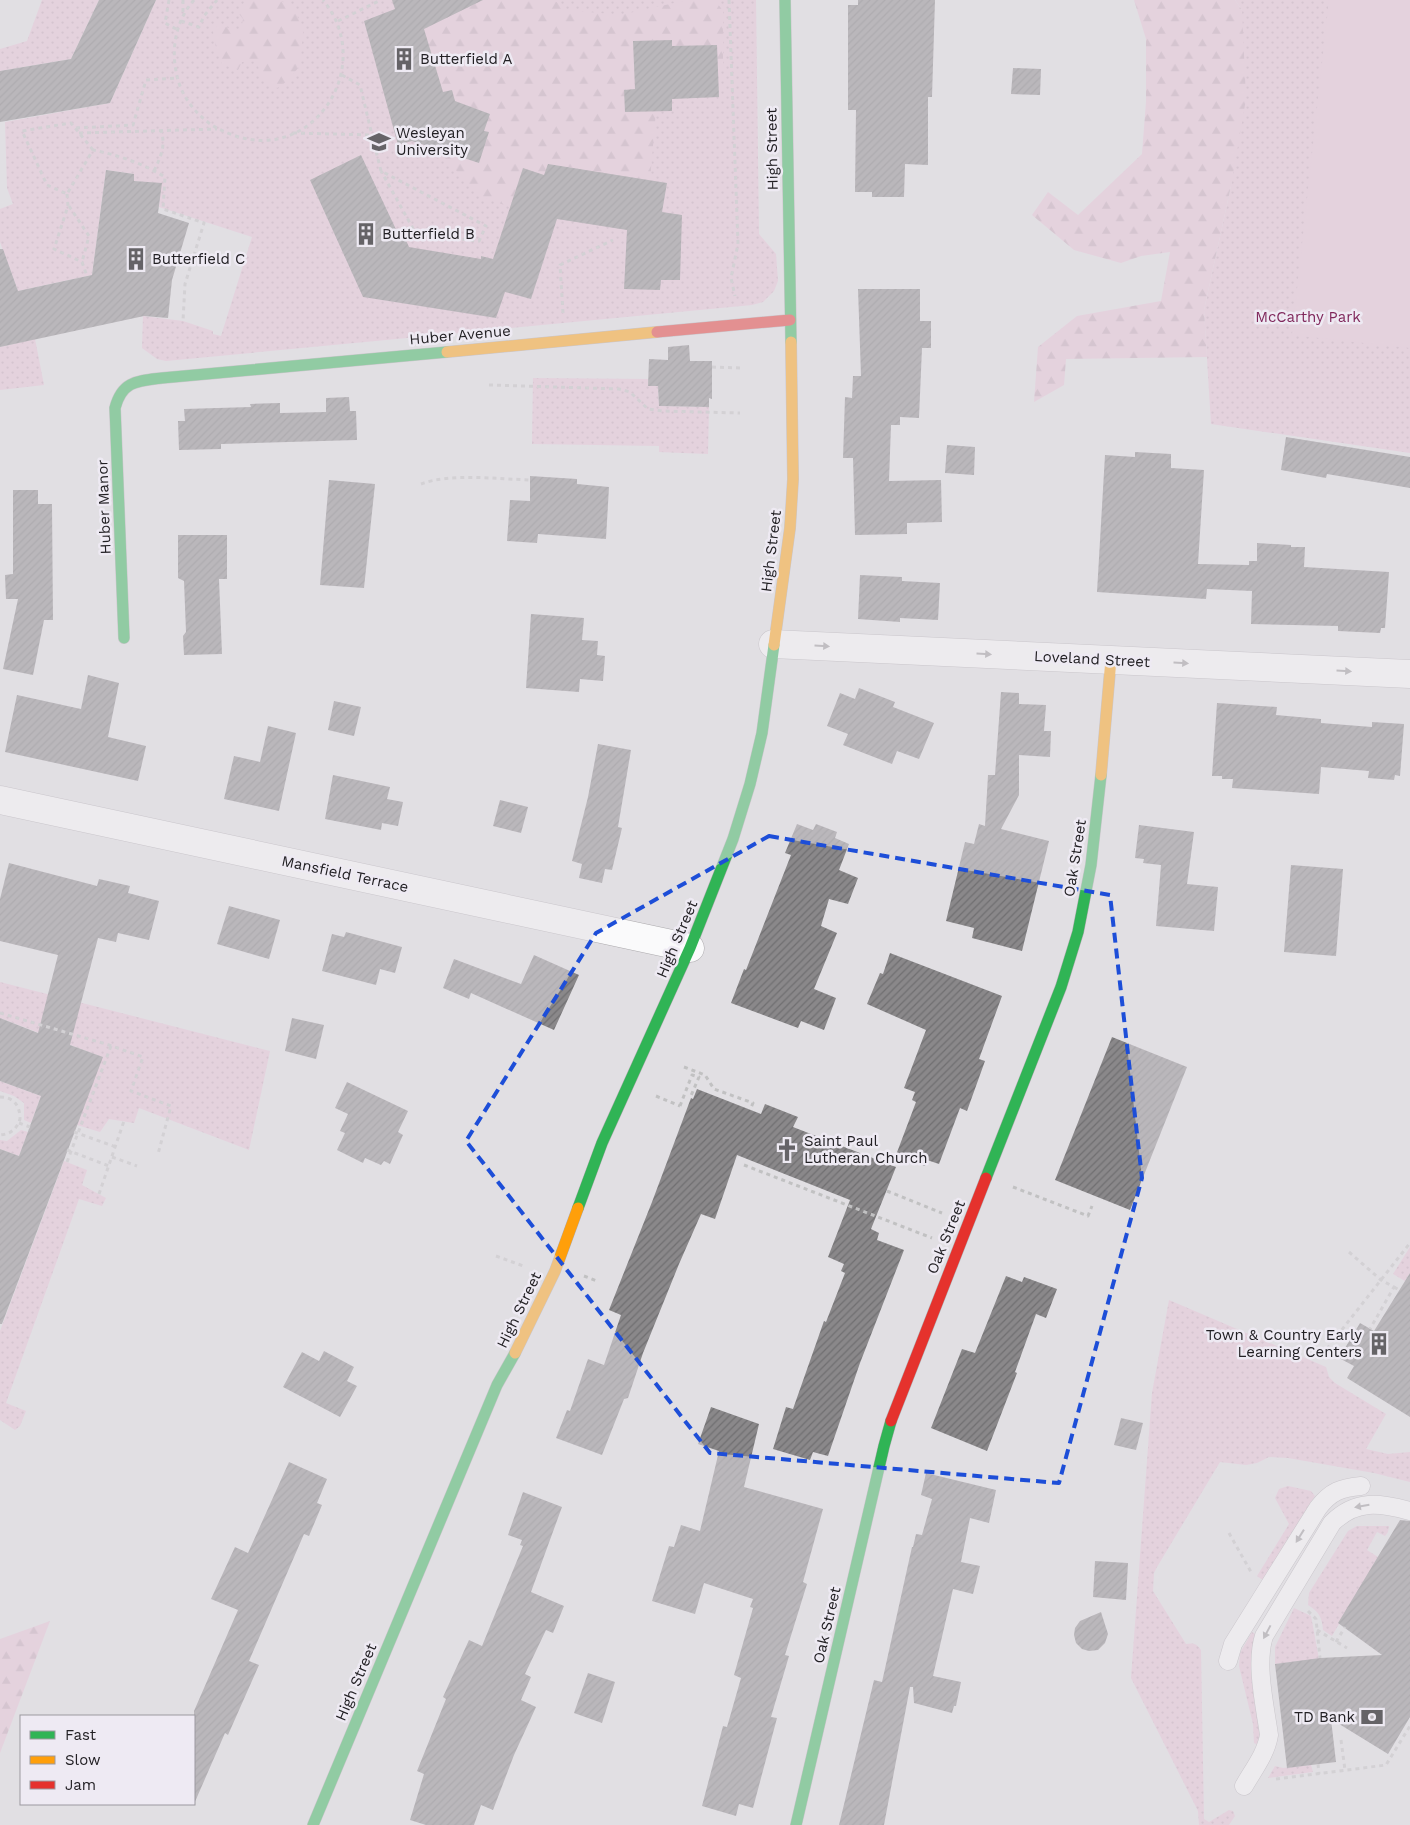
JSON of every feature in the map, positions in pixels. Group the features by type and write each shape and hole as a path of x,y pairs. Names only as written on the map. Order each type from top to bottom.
{"street":[{"name":"High Street","path":"313,1825 497,1385 522,1340 555,1271 602,1143 690,948 733,838 750,784 762,733 790,528 792,489 785,0"},
{"name":"Huber Avenue","path":"133,382 790,320"},
{"name":"Huber Manor","path":"124,638 115,408 117,396 133,382"},
{"name":"Loveland Street","path":"773,644 1410,674"},
{"name":"Oak Street","path":"796,1825 884,1446 895,1408 1061,987 1077,934 1089,879 1096,825 1111,660"},
{"name":"Mansfield Terrace","path":"0,800 690,948"}],"lane":[{"path":"1228,1661 1232,1644 1324,1500 1338,1490 1361,1486"},
{"path":"1244,1786 1268,1744 1269,1735 1262,1680 1262,1644 1264,1636 1332,1523 1345,1512 1360,1505 1384,1505 1410,1511"}],"path":[{"path":"169,0 165,23 178,30"},
{"path":"182,0 184,15"},
{"path":"194,0 180,21 174,54 177,78 188,103 207,122 218,129 242,138 266,140 293,133 305,127 324,110 332,99 342,74 344,47 338,21 323,0"},
{"path":"180,21 199,26 204,16 217,0"},
{"path":"338,21 380,0"},
{"path":"729,0 738,244 732,278 735,296 740,304"},
{"path":"342,74 360,85 381,171 416,234 479,240 486,226 381,171"},
{"path":"76,128 133,125 146,80 177,78"},
{"path":"67,194 47,185 22,131 71,123 93,150 109,153 154,170 165,177 163,209 204,223 185,284 183,320"},
{"path":"79,133 218,129"},
{"path":"154,170 163,150 161,130"},
{"path":"293,133 372,135"},
{"path":"82,262 54,249 68,206 67,194 93,150"},
{"path":"68,206 89,236 82,262 87,276"},
{"path":"565,341 560,265 613,240"},
{"path":"712,367 740,368"},
{"path":"489,385 619,389 630,392 648,409 740,413"},
{"path":"420,484 455,478 530,480"},
{"path":"0,1013 111,1046 143,1058 132,1091 171,1106 158,1154"},
{"path":"67,1162 69,1151 111,1046"},
{"path":"684,1067 705,1075 714,1089 753,1103 750,1110"},
{"path":"650,1094 681,1106 692,1074 699,1077 690,1098"},
{"path":"0,1097 9,1098 18,1106 20,1112 19,1123 14,1130 9,1134 0,1135"},
{"path":"99,1194 124,1122"},
{"path":"19,1123 30,1127"},
{"path":"76,1133 116,1147"},
{"path":"69,1151 109,1166"},
{"path":"112,1157 137,1166"},
{"path":"744,1165 933,1239"},
{"path":"1012,1187 1088,1216 1092,1206"},
{"path":"887,1191 943,1213"},
{"path":"1322,1355 1410,1243"},
{"path":"1348,1252 1381,1280 1399,1290"},
{"path":"496,1256 519,1266"},
{"path":"1370,1329 1394,1287"},
{"path":"1229,1533 1255,1579"},
{"path":"1304,1609 1315,1617 1320,1658"},
{"path":"1336,1642 1345,1627"},
{"path":"1316,1630 1347,1648"},
{"path":"1268,1780 1386,1765 1410,1726"},
{"path":"1341,1740 1345,1770"},
{"path":"1318,1764 1319,1774"}],"highlighted area":[{"path":"769,836 1110,895 1142,1178 1059,1483 710,1453 466,1141 596,933"}],"green space":[{"path":"42,0 99,0 71,59 0,71 0,49 27,41"},
{"name":"Wesleyan University","path":"156,0 756,0 759,234 776,254 778,281 774,291 763,302 752,305 166,361 157,359 142,348 143,316 183,321 213,331 213,334 221,336 252,237 159,207 161,184 134,181 134,174 106,170 92,275 18,291 0,242 0,209 13,204 7,188 5,122 110,103"},
{"path":"245,0 277,0 286,3 296,12 303,32 300,66 286,82 277,88 258,75 257,61 242,62 238,70 222,64 216,48 213,31 219,24 233,30 241,30 243,19 239,14"},
{"path":"483,0 554,0 567,10 620,15 688,0 715,0 723,11 723,69 718,69 717,45 672,46 672,40 634,41 671,88 624,90 625,112 656,111 650,180 549,164 544,175 523,168 510,207 479,196 436,148 488,132 484,131 455,101 452,90 443,92 424,29"},
{"path":"1134,0 1235,0 1242,10 1246,99 1231,186 1204,310 1207,357 1066,359 1064,385 1034,402 1038,347 1077,316 1161,301 1170,252 1141,256 1121,263 1074,250 1032,215 1048,192 1078,215 1142,154 1146,102 1146,39"},
{"name":"McCarthy Park","path":"1235,0 1410,0 1410,453 1211,424 1204,310 1231,186 1242,10"},
{"path":"1329,0 1410,0 1410,348 1292,335"},
{"path":"35,339 44,385 0,390 0,347"},
{"path":"533,378 648,379 648,386 658,386 659,406 709,407 708,454 659,452 659,446 532,444"},
{"path":"0,982 270,1051 249,1150 139,1108 134,1123 109,1119 100,1132 77,1125 102,1057 0,1018"},
{"path":"0,1081 41,1096 31,1123 24,1120 24,1103 14,1096 0,1091"},
{"path":"21,1130 28,1132 19,1156 0,1149 0,1140 7,1141"},
{"path":"64,1161 87,1170 82,1185 106,1198 102,1206 79,1199 6,1403 26,1411 20,1426 15,1430 0,1420 0,1331"},
{"path":"1410,1247 1410,1277 1408,1276 1405,1281 1393,1274"},
{"path":"1169,1300 1326,1367 1329,1377 1335,1383 1386,1414 1366,1449 1388,1454 1410,1452 1410,1482 1374,1473 1288,1458 1269,1457 1257,1463 1246,1465 1220,1462 1154,1573 1153,1591 1186,1644 1194,1644 1201,1650 1204,1819 1209,1822 1229,1810 1233,1811 1235,1816 1229,1825 1199,1825 1198,1811 1131,1678 1152,1393"},
{"path":"1288,1486 1311,1491 1315,1496 1264,1581 1257,1576 1289,1524 1275,1498 1279,1489"},
{"path":"1357,1526 1389,1526 1385,1536 1377,1532 1367,1550 1378,1557 1332,1636 1323,1630 1319,1615 1308,1605 1309,1593 1348,1531"},
{"path":"1294,1608 1311,1616 1319,1659 1275,1664 1275,1647"},
{"path":"50,1621 0,1753 0,1639"},
{"path":"1252,1632 1257,1635 1262,1740 1258,1745 1254,1743 1253,1724 1239,1666 1240,1653"},
{"path":"1311,1765 1313,1772 1268,1778 1275,1766 1283,1768"}],"building":[{"path":"99,0 156,0 110,103 0,122 0,71 71,59"},
{"name":"Butterfield A","path":"392,0 483,0 424,29 443,92 452,90 455,101 490,114 484,131 489,132 479,163 412,141 398,145 364,21 395,9"},
{"path":"858,0 935,0 932,97 928,97 928,165 905,164 904,197 872,197 872,192 855,192 856,110 848,110 848,5 858,5"},
{"path":"672,40 672,46 717,45 719,97 672,99 672,111 625,112 624,90 635,89 633,41"},
{"path":"1013,68 1041,69 1040,95 1011,94"},
{"name":"Butterfield B","path":"361,155 401,240 405,238 409,247 481,259 481,256 493,259 523,168 544,175 548,164 667,183 662,212 682,215 680,280 661,280 660,290 624,289 627,230 557,219 531,299 505,292 496,318 363,297 310,180"},
{"name":"Butterfield C","path":"106,170 134,174 134,181 162,183 158,213 189,223 172,280 168,318 144,316 0,347 0,249 3,249 18,291 92,275"},
{"path":"858,289 920,289 920,321 931,321 931,348 922,348 919,418 900,417 900,425 891,425 889,481 941,480 942,522 907,523 907,534 855,535 853,458 843,458 845,397 852,398 853,376 861,376"},
{"path":"689,345 690,361 712,361 712,399 709,398 709,407 659,406 658,386 648,386 649,359 668,360 668,347"},
{"path":"349,397 350,411 356,411 357,440 221,444 221,449 179,450 178,421 185,421 184,409 251,407 250,404 280,403 280,413 326,412 326,398"},
{"path":"1286,437 1410,457 1410,488 1327,474 1326,478 1281,470"},
{"path":"947,445 975,447 974,475 945,473"},
{"path":"1135,452 1171,454 1171,468 1204,470 1198,564 1249,565 1249,561 1257,561 1257,543 1305,547 1304,567 1389,572 1385,628 1381,628 1380,633 1338,631 1338,626 1251,624 1252,591 1207,589 1206,599 1097,592 1105,455 1135,457"},
{"path":"530,476 577,479 577,484 609,487 606,539 538,534 537,543 507,541 510,500 530,501"},
{"path":"329,480 375,484 364,588 320,585"},
{"path":"13,490 38,490 38,504 52,504 53,620 44,620 33,675 3,669 18,599 6,599 5,575 13,574"},
{"path":"178,535 227,535 227,579 219,579 222,654 184,655 183,636 186,632 184,581 178,578"},
{"path":"860,575 902,577 902,581 940,583 938,620 900,618 900,622 858,619"},
{"path":"531,614 584,618 582,640 598,641 597,655 605,656 603,681 580,679 579,692 526,688"},
{"path":"88,675 119,683 108,737 146,746 138,781 5,752 17,695 81,709"},
{"path":"859,688 895,702 893,707 934,723 919,759 897,751 892,764 843,745 848,734 827,726 840,693 855,699"},
{"path":"1001,692 1019,693 1019,704 1046,705 1044,731 1051,731 1050,757 1019,755 1019,795 1001,829 1049,841 1022,951 972,938 974,928 946,921 965,842 974,844 979,824 985,826 988,775 995,775"},
{"path":"334,701 361,707 354,736 328,730"},
{"path":"1217,703 1277,707 1276,715 1321,719 1321,723 1372,727 1372,722 1404,724 1400,776 1395,775 1394,780 1368,778 1369,771 1321,767 1319,794 1232,788 1233,779 1222,779 1222,776 1212,776"},
{"path":"268,726 296,733 279,811 224,799 234,756 260,762"},
{"path":"598,744 631,750 618,827 622,828 612,870 605,869 602,883 579,878 582,864 572,861 588,797"},
{"path":"333,775 390,787 387,799 403,802 398,826 382,823 381,830 325,819"},
{"path":"500,800 528,807 521,833 493,826"},
{"path":"797,824 813,830 816,824 837,832 835,838 849,844 839,870 858,878 848,904 829,899 821,926 837,933 814,989 836,998 824,1030 801,1021 798,1028 731,1003 744,969 746,970 791,855 785,853"},
{"path":"1139,825 1194,832 1187,884 1218,887 1214,931 1156,926 1161,865 1143,863 1144,859 1135,858"},
{"path":"9,863 97,886 99,879 130,886 128,893 159,901 149,940 118,933 116,942 98,938 70,1045 103,1057 2,1324 0,1324 0,1149 19,1156 41,1096 0,1081 0,1018 38,1033 58,955 0,941 0,899"},
{"path":"1291,865 1343,869 1336,956 1284,952"},
{"path":"229,906 280,920 269,959 217,944"},
{"path":"346,932 402,947 395,973 380,969 376,985 322,971 332,934 344,937"},
{"path":"890,953 1002,996 979,1059 985,1061 967,1111 960,1108 939,1164 927,1160 925,1166 896,1155 916,1102 912,1100 915,1092 904,1088 926,1030 867,1004 880,973 883,974"},
{"path":"534,955 579,975 554,1030 471,993 469,999 443,988 454,959 521,984"},
{"path":"292,1018 324,1025 316,1059 285,1051"},
{"path":"1112,1037 1187,1067 1130,1210 1055,1180"},
{"path":"347,1082 408,1111 398,1132 403,1135 390,1164 384,1161 381,1165 365,1158 363,1163 337,1150 345,1133 340,1131 348,1114 335,1108"},
{"path":"697,1089 761,1114 765,1104 798,1117 793,1127 896,1167 871,1229 879,1233 877,1240 904,1250 860,1363 828,1456 813,1452 810,1460 773,1449 786,1407 793,1409 824,1321 826,1322 845,1273 841,1271 844,1264 828,1257 850,1200 737,1155 715,1219 701,1214 643,1353 628,1398 624,1399 602,1455 556,1438 567,1410 570,1411 588,1359 604,1365 621,1315 609,1310 691,1098 693,1099"},
{"name":"Town & Country Early Learning Centers","path":"1410,1273 1410,1417 1347,1378 1354,1366 1339,1358 1360,1323 1374,1331"},
{"path":"1006,1276 1022,1282 1024,1277 1057,1289 1046,1318 1036,1314 1015,1372 1017,1373 987,1451 931,1428 962,1349 975,1353"},
{"path":"324,1351 354,1367 347,1381 357,1386 340,1417 283,1387 302,1352 319,1361"},
{"path":"711,1407 759,1424 744,1487 823,1509 803,1582 807,1584 785,1655 789,1656 771,1717 777,1718 753,1808 739,1804 736,1816 702,1806 723,1726 727,1727 741,1678 734,1675 753,1608 750,1607 753,1599 704,1583 695,1614 652,1601 669,1546 674,1547 681,1525 700,1531 719,1451 698,1444"},
{"path":"1121,1418 1143,1423 1136,1450 1114,1445"},
{"path":"289,1462 327,1479 317,1503 322,1505 309,1536 304,1534 249,1661 259,1665 228,1735 225,1733 195,1802 194,1711 238,1610 211,1599 235,1547 248,1553"},
{"path":"926,1473 996,1490 989,1523 970,1518 961,1562 980,1566 973,1594 953,1589 933,1676 961,1682 956,1706 954,1706 952,1713 914,1703 913,1687 910,1687 884,1825 839,1825 874,1680 882,1682 912,1547 916,1534 922,1535 932,1499 921,1495"},
{"path":"523,1492 562,1507 531,1592 564,1606 553,1633 546,1630 525,1674 531,1677 521,1700 536,1707 514,1755 493,1810 481,1805 474,1825 426,1825 410,1820 424,1774 417,1771 446,1699 443,1697 469,1640 482,1646 523,1546 520,1545 522,1540 508,1535"},
{"path":"1400,1520 1410,1521 1410,1717 1388,1754 1331,1719 1336,1762 1287,1768 1275,1664 1320,1658 1382,1655 1338,1623"},
{"path":"1095,1561 1128,1563 1126,1600 1093,1597"},
{"path":"1101,1612 1108,1634 1105,1643 1098,1650 1089,1651 1082,1649 1076,1643 1075,1628 1080,1621"},
{"path":"588,1673 615,1682 602,1723 574,1713"}],"traffic: fast":[{"path":"785,0 791,342"},
{"path":"124,638 115,408 118,399 126,387 145,380 162,378 447,352"},
{"path":"578,1208 602,1143 690,948 733,839 750,784 762,733 774,645"},
{"path":"986,1178 1061,987 1078,932 1091,865 1101,775"},
{"path":"313,1825 497,1385 515,1353"},
{"path":"796,1825 891,1421"}],"traffic: slow":[{"path":"447,352 657,332"},
{"path":"774,645 790,528 793,479 791,342"},
{"path":"1101,775 1111,659"},
{"path":"515,1353 555,1271 578,1208"}],"traffic: jam":[{"path":"657,332 790,320"},
{"path":"891,1421 986,1178"}],"place":[{"name":"Butterfield A","path":"404,59"},
{"name":"Wesleyan University","path":"379,142"},
{"name":"Butterfield B","path":"366,234"},
{"name":"Butterfield C","path":"136,259"},
{"name":"Saint Paul Lutheran Church","path":"787,1150"},
{"name":"Town & Country Early Learning Centers","path":"1379,1344"},
{"name":"TD Bank","path":"1372,1717"}]}
